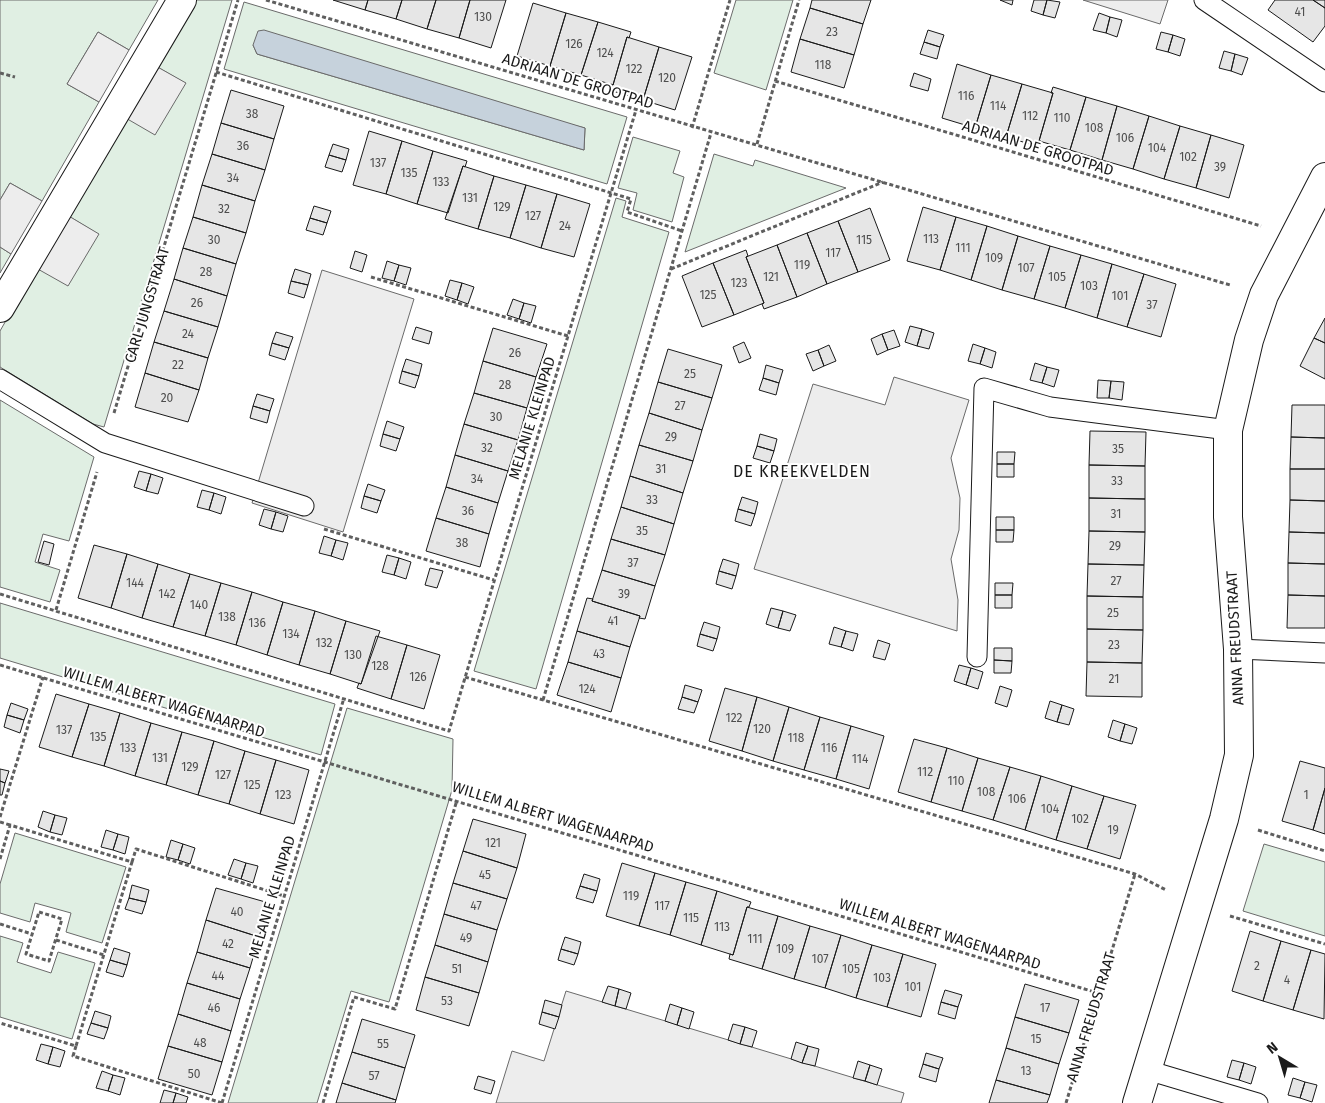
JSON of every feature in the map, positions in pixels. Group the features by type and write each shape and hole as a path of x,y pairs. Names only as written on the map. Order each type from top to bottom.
{"street":[{"path":"0,308 182,0"},
{"name":"ANNA FREUDSTRAAT","path":"1137,1103 1224,820 1239,755 1238,649 1228,517 1228,430 1249,340 1264,296 1325,177"}],"lane":[{"path":"1204,0 1325,82"},
{"path":"0,380 106,443 304,506"},
{"path":"977,657 984,388 1050,407 1228,430"},
{"path":"1238,649 1325,653"},
{"path":"1147,1070 1258,1103"}],"path":[{"name":"CARL JUNGSTRAAT","path":"56,610 238,0"},
{"name":"ADRIAAN DE GROOTPAD","path":"266,0 278,2 692,128 756,144 1264,296"},
{"path":"692,128 730,0"},
{"path":"756,144 799,0"},
{"path":"216,72 612,192 631,199 627,212 682,231"},
{"path":"0,73 16,78"},
{"name":"ADRIAAN DE GROOTPAD","path":"775,81 1294,236"},
{"name":"MELANIE KLEINPAD","path":"222,1103 344,698 449,731 636,110"},
{"path":"543,700 711,133"},
{"path":"671,270 883,182"},
{"path":"371,277 568,336"},
{"path":"304,506 312,525 494,580"},
{"path":"0,594 344,698"},
{"name":"WILLEM ALBERT WAGENAARPAD","path":"0,665 1098,993"},
{"path":"0,817 43,677"},
{"path":"465,677 1135,874 1198,907 1325,944"},
{"path":"323,1103 354,997 394,1009 457,800"},
{"path":"1224,820 1325,851"},
{"path":"0,822 132,862"},
{"path":"0,859 10,825"},
{"path":"222,1103 72,1056 136,849 284,896"},
{"name":"ANNA FREUDSTRAAT","path":"1066,1103 1135,874"},
{"path":"39,912 62,919 49,961 26,954 32,934 39,912"},
{"path":"0,924 32,934"},
{"path":"56,940 104,955"},
{"path":"0,1023 76,1046"}],"green space":[{"path":"0,0 158,0 129,50 98,32 67,84 99,102 42,201 10,183 0,200"},
{"path":"192,0 232,0 104,427 93,424 0,367 0,331 36,268 98,234 67,215 124,117 185,83 154,65"},
{"path":"736,0 793,0 766,90 714,73"},
{"path":"244,2 627,117 607,184 224,69","holes":["253,45 585,128 584,150 257,54"]},
{"path":"633,137 680,151 673,173 684,177 672,222 633,210 637,193 618,188"},
{"path":"714,154 753,166 755,160 846,188 685,252"},
{"path":"616,198 626,201 622,217 669,232 536,689 474,671"},
{"path":"0,247 11,254 0,273"},
{"path":"0,400 94,457 69,541 43,534 35,562 60,570 50,602 0,587"},
{"path":"0,603 335,704 321,755 0,658"},
{"path":"347,708 453,739 452,790 389,1002 351,991 317,1103 228,1103"},
{"path":"15,833 126,867 102,943 66,932 71,913 35,903 30,922 0,913 0,884"},
{"path":"1264,844 1325,862 1325,936 1243,911"},
{"path":"0,936 23,943 17,962 51,973 58,952 95,963 72,1039 0,1017"}],"shaded area":[{"path":"1083,0 1168,0 1160,24"},
{"path":"264,30 585,128 584,150 257,54 253,45 258,31"},
{"path":"98,32 129,50 99,102 67,84"},
{"path":"154,65 186,83 155,135 124,117"},
{"path":"10,183 42,201 11,254 0,247 0,200"},
{"path":"67,215 99,234 68,286 36,268"},
{"path":"322,270 414,299 343,532 252,503"},
{"path":"894,377 969,400 951,458 960,498 959,530 951,559 958,600 957,631 754,569 813,384 885,405"},
{"path":"566,991 904,1093 901,1103 496,1103 512,1051 544,1061"}],"building":[{"path":"333,0 368,0 365,10"},
{"path":"368,0 402,0 396,19 365,10"},
{"path":"402,0 436,0 427,29 396,19"},
{"path":"436,0 470,0 459,38 427,29"},
{"path":"470,0 506,0 491,48 459,38"},
{"path":"812,0 871,0 863,24 810,8"},
{"path":"1000,0 1013,0 1012,5"},
{"path":"1034,0 1047,0 1043,15 1031,11"},
{"path":"1047,0 1060,2 1055,18 1043,15"},
{"path":"1275,0 1313,0 1325,8 1325,26 1313,42 1268,10"},
{"path":"1313,0 1325,0 1325,8"},
{"path":"533,3 566,13 550,66 517,56"},
{"path":"810,8 863,24 854,55 800,39"},
{"path":"566,13 598,22 581,75 550,66"},
{"path":"1099,13 1110,17 1106,33 1093,30"},
{"path":"1110,17 1122,20 1117,37 1106,33"},
{"path":"598,22 631,32 629,38 627,37 613,85 581,75"},
{"path":"928,30 944,35 940,47 924,42"},
{"path":"1161,32 1173,35 1168,52 1156,49"},
{"path":"1173,35 1185,39 1180,56 1168,52"},
{"path":"627,37 659,47 643,100 609,90 611,84 613,85"},
{"path":"800,39 854,55 844,88 791,72"},
{"path":"924,42 940,47 937,59 920,54"},
{"path":"659,47 692,57 675,110 643,100"},
{"path":"1224,51 1235,54 1231,71 1219,68"},
{"path":"1235,54 1248,58 1242,75 1231,71"},
{"path":"957,64 991,75 975,128 942,118"},
{"path":"914,73 931,79 928,91 910,86"},
{"path":"991,75 1022,84 1006,137 975,128"},
{"path":"1022,84 1053,93 1039,141 1041,141 1040,147 1006,137"},
{"path":"1053,87 1086,97 1070,150 1039,141 1053,93 1051,93"},
{"path":"231,90 284,106 274,139 221,123"},
{"path":"1086,97 1117,106 1102,160 1070,150"},
{"path":"1117,106 1149,116 1133,169 1102,160"},
{"path":"1149,116 1180,126 1164,179 1133,169"},
{"path":"221,123 274,139 265,170 212,154"},
{"path":"1180,126 1211,135 1196,188 1164,179"},
{"path":"369,131 402,141 386,194 353,185"},
{"path":"1211,135 1244,145 1229,198 1196,188"},
{"path":"402,141 433,151 417,204 386,194"},
{"path":"333,144 349,149 346,160 329,155"},
{"path":"433,151 467,161 465,167 463,166 448,213 417,204"},
{"path":"212,154 265,170 255,201 202,185"},
{"path":"329,155 346,160 342,172 325,167"},
{"path":"463,166 494,176 478,229 445,219"},
{"path":"494,176 526,185 510,238 478,229"},
{"path":"202,185 255,201 246,233 193,217"},
{"path":"526,185 557,194 541,248 510,238"},
{"path":"557,194 590,204 574,257 541,248"},
{"path":"314,206 331,211 327,223 310,218"},
{"path":"923,207 956,217 940,270 907,261"},
{"path":"870,208 890,260 858,272 838,221"},
{"path":"193,217 246,233 236,264 183,248"},
{"path":"956,217 987,226 971,280 940,270"},
{"path":"310,218 327,223 323,235 306,230"},
{"path":"838,221 858,272 827,284 807,233"},
{"path":"987,226 1018,236 1002,290 971,280"},
{"path":"807,233 827,284 797,297 777,245"},
{"path":"1018,236 1050,246 1034,299 1002,290"},
{"path":"777,245 797,297 764,309 762,304 764,303 746,257"},
{"path":"1050,246 1081,255 1065,308 1034,299"},
{"path":"183,248 236,264 227,296 174,279"},
{"path":"746,250 748,256 746,257 764,303 734,315 713,263"},
{"path":"355,251 367,255 362,272 350,268"},
{"path":"1081,255 1112,264 1097,318 1065,308"},
{"path":"387,261 399,265 394,281 382,278"},
{"path":"713,263 734,315 702,327 682,276"},
{"path":"1112,264 1144,274 1127,327 1097,318"},
{"path":"399,265 411,268 406,285 394,281"},
{"path":"295,269 311,274 308,285 291,281"},
{"path":"1144,274 1176,284 1161,337 1127,327"},
{"path":"174,279 227,296 218,327 164,311"},
{"path":"450,280 462,283 457,300 445,296"},
{"path":"291,281 308,285 304,298 288,293"},
{"path":"462,283 474,287 468,304 457,300"},
{"path":"513,299 524,303 519,319 507,315"},
{"path":"524,303 536,306 531,323 519,319"},
{"path":"164,311 218,327 208,358 154,342"},
{"path":"1325,318 1325,343 1314,338"},
{"path":"910,326 922,329 917,346 905,342"},
{"path":"416,327 432,332 429,344 412,339"},
{"path":"493,328 547,344 536,377 483,361"},
{"path":"922,329 934,333 929,349 917,346"},
{"path":"894,330 900,346 888,350 882,334"},
{"path":"276,332 293,337 289,348 272,343"},
{"path":"882,334 888,350 877,355 871,339"},
{"path":"1314,338 1325,343 1325,379 1300,366"},
{"path":"154,342 208,358 199,390 145,373"},
{"path":"744,342 751,358 739,363 733,347"},
{"path":"272,343 289,348 285,360 269,355"},
{"path":"973,344 985,348 980,364 968,361"},
{"path":"829,345 836,361 824,366 818,350"},
{"path":"985,348 996,352 992,368 980,364"},
{"path":"668,349 722,365 712,398 658,382"},
{"path":"818,350 824,366 813,371 806,354"},
{"path":"406,359 422,364 419,376 402,371"},
{"path":"483,361 536,377 527,408 474,393"},
{"path":"1035,363 1047,367 1042,383 1030,380"},
{"path":"766,365 783,370 779,383 763,378"},
{"path":"1047,367 1059,370 1054,387 1042,383"},
{"path":"402,371 419,376 415,388 399,383"},
{"path":"145,373 199,390 188,422 135,407"},
{"path":"763,378 779,383 776,395 759,390"},
{"path":"1098,380 1111,381 1109,398 1097,398"},
{"path":"1111,381 1124,382 1122,400 1109,398"},
{"path":"658,382 712,398 702,430 649,413"},
{"path":"474,393 527,408 518,440 464,424"},
{"path":"257,394 274,399 270,411 253,406"},
{"path":"1292,405 1325,405 1325,438 1291,437"},
{"path":"253,406 270,411 267,423 250,418"},
{"path":"649,413 702,430 693,461 639,445"},
{"path":"387,421 404,427 400,439 383,434"},
{"path":"464,424 518,440 508,471 455,455"},
{"path":"1090,431 1146,432 1145,466 1089,465"},
{"path":"383,434 400,439 396,451 380,446"},
{"path":"760,434 777,439 774,451 757,446"},
{"path":"1291,437 1325,438 1325,469 1290,469"},
{"path":"639,445 693,461 683,493 630,476"},
{"path":"757,446 774,451 770,463 753,458"},
{"path":"997,452 1015,452 1014,464 997,464"},
{"path":"455,455 508,471 498,503 446,487"},
{"path":"997,464 1014,464 1014,477 997,477"},
{"path":"1089,465 1145,466 1145,499 1089,498"},
{"path":"1290,469 1325,469 1325,501 1290,500"},
{"path":"139,471 151,474 146,491 134,487"},
{"path":"151,474 163,478 158,494 146,491"},
{"path":"630,476 683,493 674,524 621,507"},
{"path":"368,484 385,490 381,501 364,496"},
{"path":"446,487 498,503 489,534 436,518"},
{"path":"202,490 214,493 209,510 197,507"},
{"path":"214,493 226,497 221,514 209,510"},
{"path":"364,496 381,501 377,513 361,508"},
{"path":"742,497 758,502 755,514 738,509"},
{"path":"1089,498 1145,499 1145,532 1089,531"},
{"path":"1290,500 1325,501 1325,533 1289,532"},
{"path":"621,507 674,524 665,555 611,539"},
{"path":"264,509 276,512 271,529 259,525"},
{"path":"738,509 755,514 751,526 735,521"},
{"path":"276,512 288,516 283,532 271,529"},
{"path":"996,517 1014,517 1014,530 996,530"},
{"path":"436,518 489,534 480,567 426,551"},
{"path":"996,530 1014,530 1013,542 996,542"},
{"path":"1089,531 1145,532 1144,565 1088,564"},
{"path":"1289,532 1325,533 1325,564 1288,563"},
{"path":"324,536 336,540 331,556 319,553"},
{"path":"611,539 665,555 655,586 602,570"},
{"path":"336,540 348,543 343,560 331,556"},
{"path":"44,541 54,544 49,565 38,562"},
{"path":"94,545 127,554 111,608 78,598"},
{"path":"127,554 158,564 142,618 111,608"},
{"path":"387,555 399,558 394,575 382,572"},
{"path":"399,558 411,562 406,579 394,575"},
{"path":"723,559 739,564 736,576 719,571"},
{"path":"1288,563 1325,564 1325,596 1288,595"},
{"path":"158,564 190,574 173,627 142,618"},
{"path":"1088,564 1144,565 1143,597 1087,596"},
{"path":"430,568 443,571 437,588 425,585"},
{"path":"602,570 655,586 645,619 592,601"},
{"path":"719,571 736,576 732,589 716,584"},
{"path":"190,574 221,583 205,636 173,627"},
{"path":"221,583 252,592 236,645 205,636"},
{"path":"995,583 1013,583 1012,595 995,595"},
{"path":"252,592 283,602 267,655 236,645"},
{"path":"995,595 1012,595 1012,608 995,608"},
{"path":"1288,595 1325,596 1325,628 1287,628"},
{"path":"1087,596 1143,597 1143,630 1087,629"},
{"path":"587,598 640,616 630,647 577,631"},
{"path":"283,602 315,611 299,665 267,655"},
{"path":"771,608 783,611 778,628 766,624"},
{"path":"315,611 346,621 330,674 299,665"},
{"path":"783,611 796,615 790,631 778,628"},
{"path":"346,621 380,631 361,684 330,674"},
{"path":"704,622 720,627 717,639 700,634"},
{"path":"834,627 846,631 841,647 829,644"},
{"path":"1087,629 1143,630 1142,663 1087,662"},
{"path":"577,631 630,647 621,678 568,662"},
{"path":"846,631 858,634 853,651 841,647"},
{"path":"700,634 717,639 713,651 697,646"},
{"path":"376,636 407,645 391,699 357,688 359,683 361,684"},
{"path":"878,640 890,644 885,660 873,657"},
{"path":"407,645 440,655 424,709 391,699"},
{"path":"994,648 1012,648 1012,661 994,660"},
{"path":"994,660 1012,661 1011,673 994,673"},
{"path":"568,662 621,678 611,712 557,695"},
{"path":"1087,662 1142,663 1142,697 1086,696"},
{"path":"959,665 971,668 966,685 954,681"},
{"path":"971,668 983,672 978,689 966,685"},
{"path":"685,685 702,690 698,702 682,697"},
{"path":"1000,686 1012,690 1007,707 995,703"},
{"path":"725,688 757,697 742,751 709,741"},
{"path":"56,694 89,704 72,757 39,747"},
{"path":"682,697 698,702 694,713 678,709"},
{"path":"757,697 789,707 773,761 742,751"},
{"path":"1050,701 1062,705 1057,722 1045,718"},
{"path":"11,703 28,709 24,720 7,715"},
{"path":"89,704 120,713 104,766 72,757"},
{"path":"1062,705 1074,709 1069,725 1057,722"},
{"path":"789,707 820,717 804,770 773,761"},
{"path":"120,713 151,723 135,776 104,766"},
{"path":"7,715 24,720 20,733 4,727"},
{"path":"820,717 851,726 836,779 804,770"},
{"path":"1113,720 1125,724 1120,741 1108,737"},
{"path":"151,723 182,732 166,785 135,776"},
{"path":"1125,724 1137,728 1132,744 1120,741"},
{"path":"851,726 884,736 869,789 836,779"},
{"path":"182,732 214,741 198,795 166,785"},
{"path":"914,739 947,748 931,802 898,792"},
{"path":"214,741 245,751 229,804 198,795"},
{"path":"947,748 978,758 962,811 931,802"},
{"path":"245,751 276,760 260,814 229,804"},
{"path":"978,758 1010,767 993,820 962,811"},
{"path":"276,760 309,770 294,824 260,814"},
{"path":"1300,761 1325,768 1325,788 1313,830 1282,821"},
{"path":"1010,767 1041,776 1025,830 993,820"},
{"path":"0,769 9,771 5,783 0,781"},
{"path":"1041,776 1072,786 1056,840 1025,830"},
{"path":"0,781 5,783 2,795 0,795"},
{"path":"1072,786 1104,796 1087,849 1056,840"},
{"path":"1325,788 1325,834 1313,830"},
{"path":"1104,796 1136,805 1120,859 1087,849"},
{"path":"43,811 55,815 50,832 38,827"},
{"path":"55,815 67,818 62,835 50,832"},
{"path":"473,819 526,834 517,868 463,851"},
{"path":"106,830 118,834 113,850 101,847"},
{"path":"118,834 129,837 125,854 113,850"},
{"path":"171,840 183,844 178,860 166,857"},
{"path":"183,844 195,848 190,864 178,860"},
{"path":"463,851 517,868 507,899 453,883"},
{"path":"234,859 246,863 241,879 228,875"},
{"path":"246,863 258,866 253,883 241,879"},
{"path":"622,863 655,873 639,926 606,916"},
{"path":"655,873 686,882 670,935 639,926"},
{"path":"584,874 600,879 597,891 580,886"},
{"path":"686,882 717,891 701,945 670,935"},
{"path":"453,883 507,899 497,930 444,914"},
{"path":"132,885 149,890 146,902 129,898"},
{"path":"580,886 597,891 593,903 576,898"},
{"path":"216,888 269,903 259,937 206,920"},
{"path":"717,891 751,902 749,907 747,907 733,955 701,945"},
{"path":"129,898 146,902 142,914 125,909"},
{"path":"747,907 778,916 762,969 729,959 730,954 733,955"},
{"path":"444,914 497,930 488,962 435,945"},
{"path":"778,916 810,926 794,979 762,969"},
{"path":"206,920 259,937 250,968 197,952"},
{"path":"810,926 841,935 825,988 794,979"},
{"path":"1250,931 1281,941 1263,1001 1232,991"},
{"path":"841,935 872,945 856,998 825,988"},
{"path":"565,937 581,942 578,954 561,949"},
{"path":"1281,941 1311,950 1293,1010 1263,1001"},
{"path":"435,945 488,962 479,993 425,977"},
{"path":"872,945 903,954 887,1007 856,998"},
{"path":"114,948 130,953 127,965 110,960"},
{"path":"561,949 578,954 574,965 558,960"},
{"path":"1311,950 1325,954 1324,1019 1293,1010"},
{"path":"197,952 250,968 240,999 187,983"},
{"path":"903,954 936,964 921,1017 887,1007"},
{"path":"110,960 127,965 123,977 106,972"},
{"path":"425,977 479,993 469,1026 416,1010"},
{"path":"187,983 240,999 231,1031 178,1014"},
{"path":"1025,984 1079,1000 1069,1033 1015,1017"},
{"path":"608,986 619,989 615,1006 602,1002"},
{"path":"619,989 631,993 626,1009 615,1006"},
{"path":"945,990 962,995 958,1007 941,1002"},
{"path":"545,1000 562,1005 559,1017 542,1012"},
{"path":"941,1002 958,1007 955,1019 938,1014"},
{"path":"670,1004 682,1008 677,1025 665,1021"},
{"path":"682,1008 694,1012 689,1029 677,1025"},
{"path":"95,1011 111,1016 108,1028 91,1023"},
{"path":"542,1012 559,1017 555,1029 539,1024"},
{"path":"178,1014 231,1031 222,1062 168,1046"},
{"path":"1015,1017 1069,1033 1059,1064 1006,1048"},
{"path":"362,1019 415,1035 405,1068 352,1052"},
{"path":"91,1023 108,1028 104,1039 87,1034"},
{"path":"733,1024 745,1027 740,1044 728,1040"},
{"path":"745,1027 757,1031 752,1047 740,1044"},
{"path":"796,1042 808,1046 802,1063 791,1059"},
{"path":"41,1044 53,1047 48,1064 36,1060"},
{"path":"168,1046 222,1062 212,1095 158,1079"},
{"path":"808,1046 819,1049 815,1066 802,1063"},
{"path":"53,1047 65,1051 60,1067 48,1064"},
{"path":"1006,1048 1059,1064 1050,1095 996,1080"},
{"path":"352,1052 405,1068 396,1100 342,1083"},
{"path":"926,1053 943,1058 939,1069 923,1064"},
{"path":"1232,1060 1244,1063 1239,1080 1227,1077"},
{"path":"858,1061 870,1065 865,1081 853,1078"},
{"path":"1244,1063 1256,1067 1251,1084 1239,1080"},
{"path":"923,1064 939,1069 936,1082 919,1077"},
{"path":"870,1065 882,1069 877,1085 865,1081"},
{"path":"102,1071 113,1075 108,1091 96,1088"},
{"path":"113,1075 125,1078 120,1095 108,1091"},
{"path":"478,1076 495,1081 491,1094 474,1089"},
{"path":"1293,1078 1305,1082 1300,1098 1288,1095"},
{"path":"996,1080 1050,1095 1047,1103 989,1103"},
{"path":"1305,1082 1317,1085 1312,1102 1300,1098"},
{"path":"342,1083 396,1100 395,1103 336,1103"},
{"path":"164,1090 176,1093 173,1103 160,1103"},
{"path":"176,1093 188,1097 186,1103 173,1103"}],"district":[{"name":"DE KREEKVELDEN","path":"802,471"}]}
